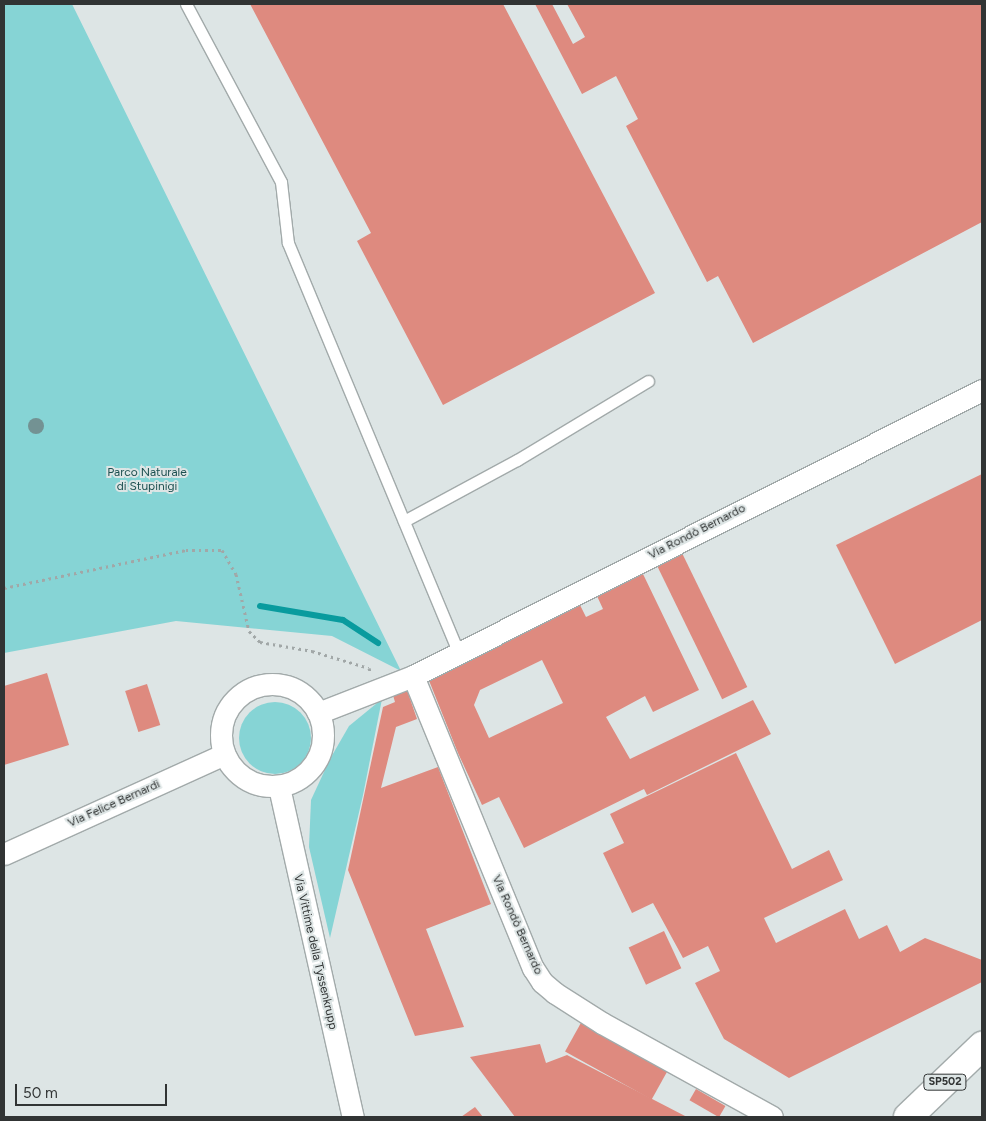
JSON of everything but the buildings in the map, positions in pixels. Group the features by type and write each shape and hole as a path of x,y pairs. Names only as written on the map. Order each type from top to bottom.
{"main road":[{"name":"SP502","path":"908,1117 982,1046"}],"street":[{"name":"Via Rondò Bernardo","path":"318,713 413,676 982,390"},
{"name":"Via Rondò Bernardo","path":"413,676 529,959 542,982 555,993 602,1023 772,1117"},
{"path":"274,684 290,687 306,697 318,713 323,739 317,759 300,778 278,787 259,785 244,778 230,766 224,754 221,727 228,708 241,694 257,686 274,684"},
{"name":"Via Felice Bernardi","path":"4,854 224,754"},
{"name":"Via Vittime della Tyssenkrupp","path":"278,787 353,1117"}],"lane":[{"path":"186,4 281,182 288,243 458,652"},
{"path":"404,520 517,460 648,382"}],"path":[{"path":"4,588 186,550 222,550 236,574 249,631 260,642 312,651 369,668 378,690"}],"green space":[{"name":"Parco Naturale di Stupinigi","path":"4,4 72,4 401,671 332,636 176,621 4,653"},
{"path":"382,699 363,795 330,938 309,847 311,800 330,759 349,726"},
{"path":"275,702 295,708 305,718 311,738 305,758 295,768 275,774 255,768 245,758 239,738 245,718 255,708"}],"waterway":[{"path":"260,606 343,620 378,643"}]}
